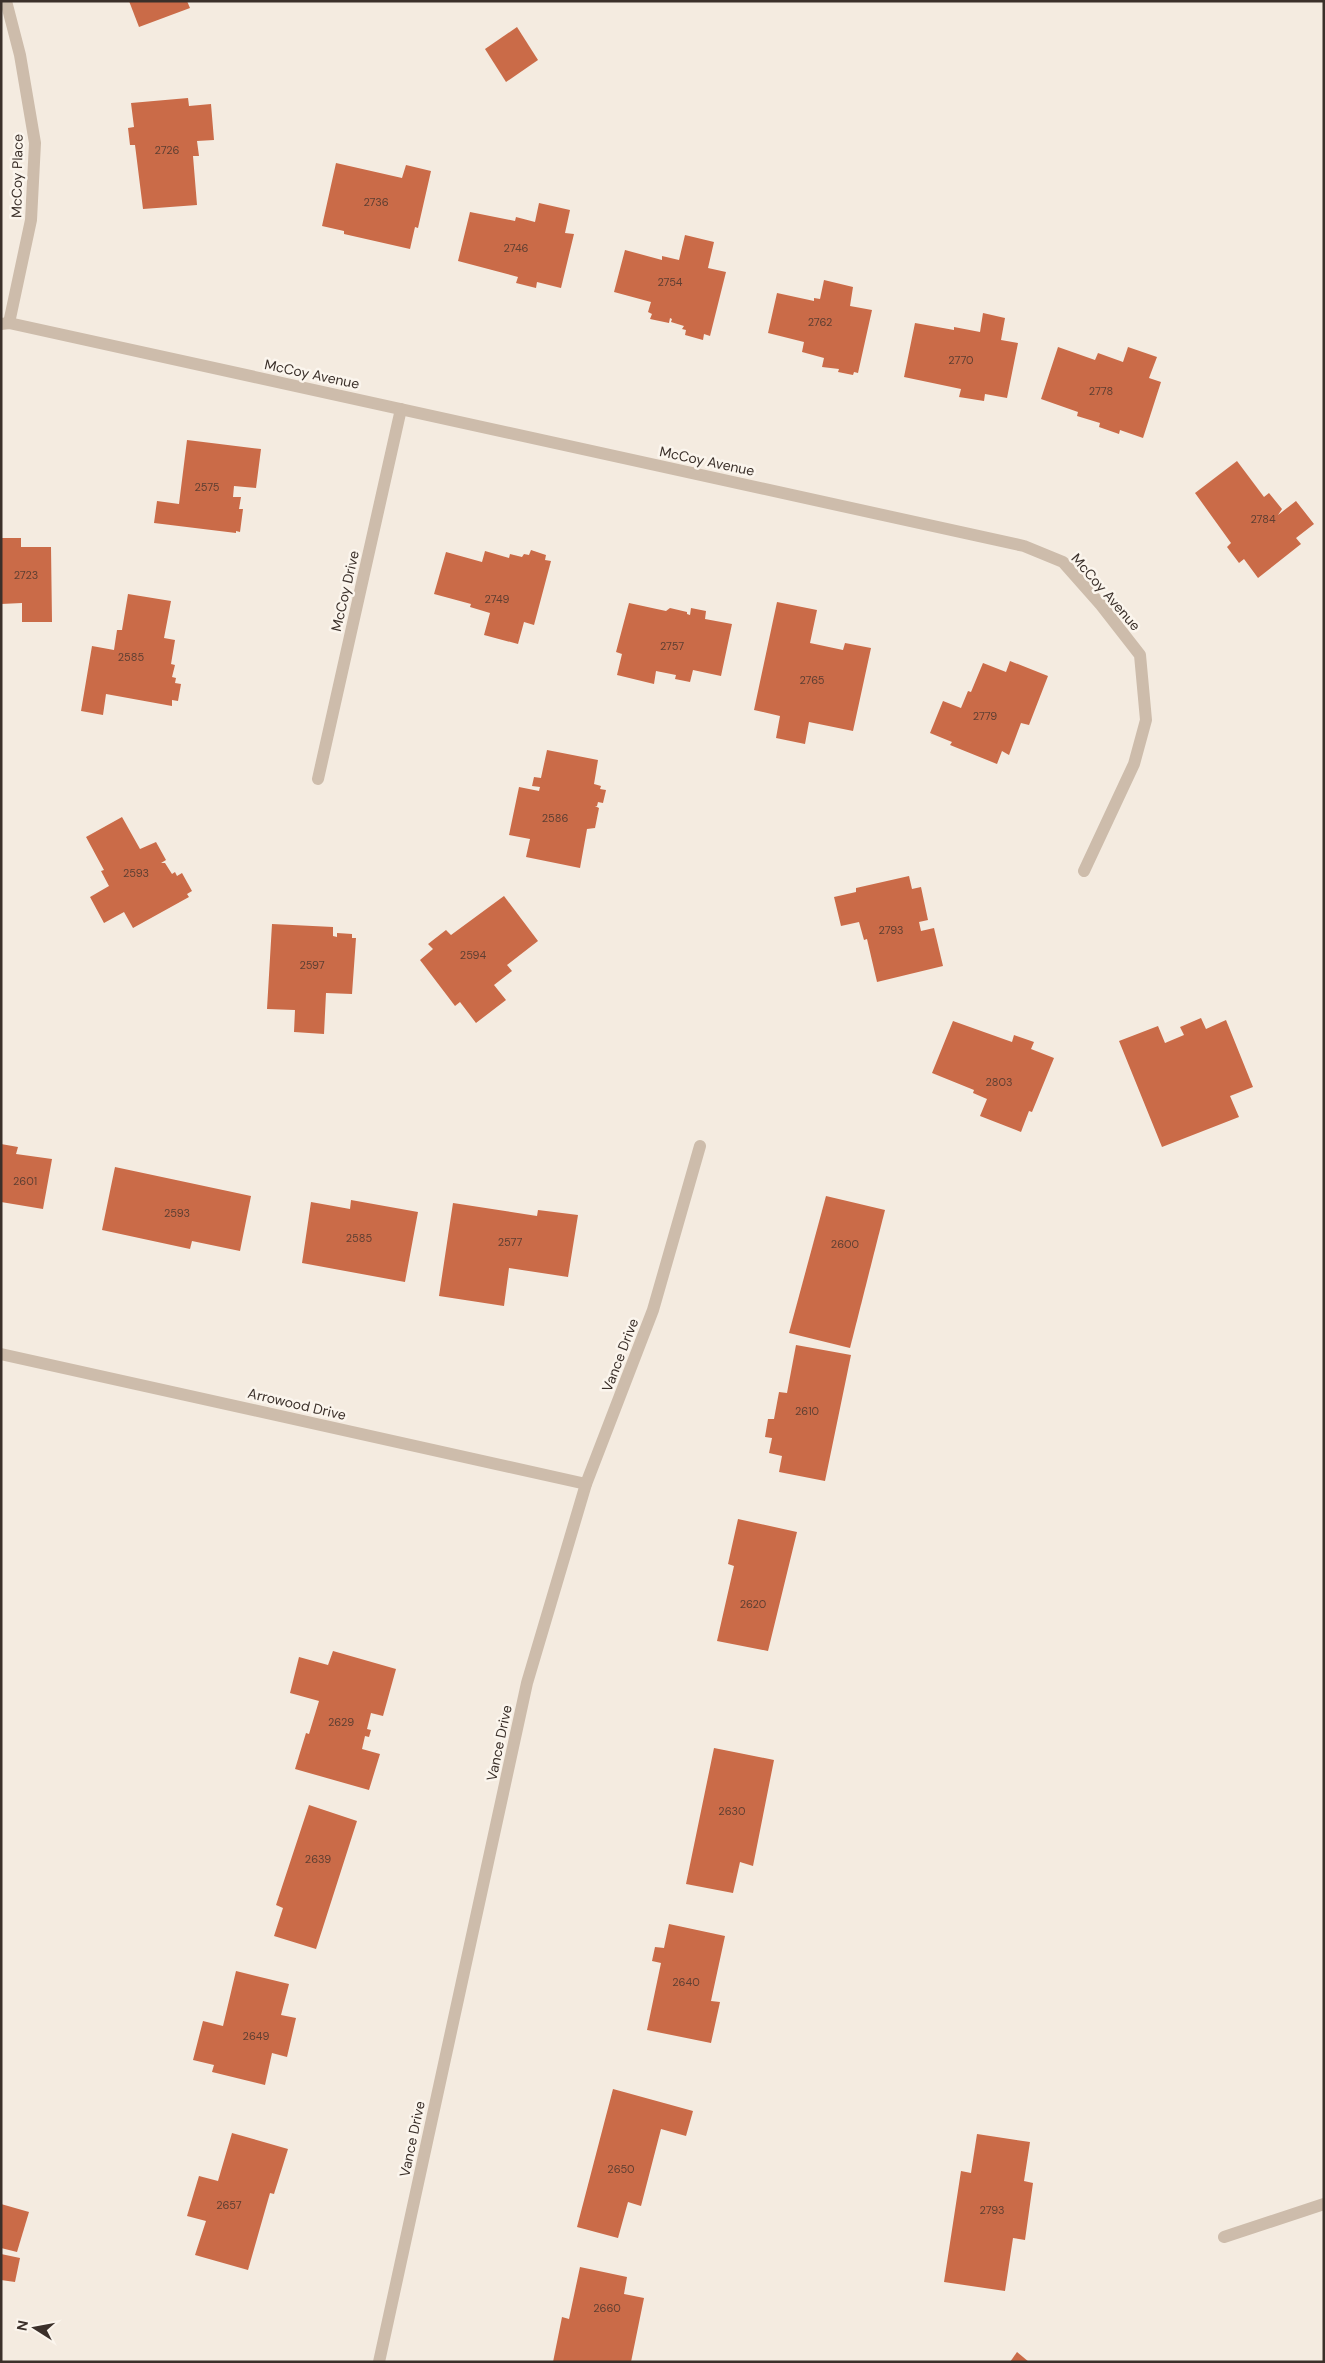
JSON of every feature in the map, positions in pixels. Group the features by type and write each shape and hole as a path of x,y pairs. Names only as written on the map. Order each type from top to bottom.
{"street":[{"name":"McCoy Place","path":"5,323 31,220 35,143 20,55 6,1"},
{"name":"McCoy Avenue","path":"5,323 1024,546 1063,562 1101,605 1140,655 1146,720 1134,764 1084,872"},
{"name":"McCoy Drive","path":"318,779 401,409"},
{"name":"Vance Drive","path":"379,2362 527,1683 586,1484 653,1310 700,1146"},
{"name":"Arrowood Drive","path":"1,1354 586,1484"},
{"path":"1224,2237 1324,2204"}],"building":[{"path":"129,1 187,1 190,8 139,27"},
{"path":"517,27 538,60 506,82 485,49"},
{"path":"188,98 189,106 211,104 214,140 197,141 199,156 193,156 197,205 143,209 135,145 130,145 128,128 134,127 131,103"},
{"path":"336,163 402,178 406,165 431,171 418,228 415,227 410,249 344,234 344,231 322,226"},
{"path":"539,203 570,210 565,233 574,234 561,288 537,282 536,288 516,283 518,277 458,261 470,212 515,221 516,217 535,222"},
{"path":"685,235 714,242 708,268 726,272 710,336 704,334 703,340 685,335 686,330 682,329 684,326 671,322 672,319 670,318 669,323 650,319 652,314 648,312 651,302 614,292 625,250 662,260 662,256 679,260"},
{"path":"824,280 853,287 850,306 872,310 858,373 854,372 853,375 838,372 839,369 822,367 824,358 802,352 804,342 768,333 777,293 814,301 814,298 820,299"},
{"path":"983,313 1005,318 1001,340 1018,343 1007,398 985,394 984,401 959,397 961,389 904,377 915,323 954,330 954,327 980,332"},
{"path":"1058,347 1095,360 1098,353 1123,362 1128,347 1157,357 1149,378 1161,382 1143,438 1120,430 1119,434 1099,427 1100,423 1077,416 1078,412 1041,399"},
{"path":"187,440 261,449 256,488 234,486 233,497 241,497 239,509 243,509 240,532 154,523 157,501 179,504"},
{"path":"1237,461 1264,497 1269,493 1282,509 1278,515 1296,501 1314,524 1296,538 1301,544 1258,578 1244,559 1239,563 1227,547 1231,543 1195,493"},
{"path":"1,538 21,538 21,547 51,547 52,622 22,622 22,603 1,604"},
{"path":"531,550 546,555 545,560 551,561 534,625 524,622 518,644 484,635 490,613 470,607 471,604 434,594 446,552 482,562 485,551 509,558 510,554 522,557 524,554 529,555"},
{"path":"128,594 171,601 164,638 175,640 171,664 175,665 172,677 176,678 175,683 181,684 178,701 172,700 172,706 106,694 103,715 81,711 92,646 114,650 117,630 122,630"},
{"path":"777,602 817,610 810,643 843,650 845,643 871,648 853,731 809,722 805,744 776,738 780,716 754,710"},
{"path":"629,603 666,611 670,608 687,612 690,615 691,608 706,611 705,619 732,624 721,676 693,670 690,682 675,679 676,675 656,671 654,684 617,675 622,654 616,652"},
{"path":"1010,661 1048,676 1029,725 1021,723 1009,755 1002,751 997,764 950,745 952,742 930,733 943,701 961,708 968,691 971,692 983,663 1006,672"},
{"path":"547,750 598,760 594,784 601,786 600,789 606,790 603,803 598,802 597,806 595,806 599,808 595,828 587,829 580,868 526,857 530,839 509,835 519,787 539,791 540,787 532,786 534,777 541,778"},
{"path":"122,817 140,849 156,842 166,860 161,863 165,863 172,874 175,872 177,876 182,873 192,891 187,894 189,897 133,928 124,912 104,923 90,897 109,886 101,871 104,870 86,837"},
{"path":"909,876 912,889 921,887 928,920 919,922 921,931 934,928 943,966 877,982 867,939 864,940 859,922 841,926 834,897 856,892 856,888"},
{"path":"504,896 538,941 507,965 512,971 494,985 506,1000 476,1023 460,1002 455,1006 420,960 433,949 428,944 446,930 451,935"},
{"path":"272,924 333,927 333,936 337,937 337,933 352,934 352,938 356,938 352,994 326,993 324,1034 294,1032 295,1010 267,1009"},
{"path":"1201,1018 1206,1029 1226,1020 1253,1087 1230,1096 1239,1117 1162,1147 1119,1041 1158,1026 1165,1043 1184,1035 1180,1027"},
{"path":"953,1021 1012,1042 1014,1035 1034,1042 1031,1049 1054,1058 1032,1112 1029,1111 1021,1132 980,1116 987,1099 973,1093 974,1090 932,1073"},
{"path":"1,1144 18,1147 16,1154 52,1159 43,1209 1,1202"},
{"path":"115,1167 251,1196 240,1251 192,1241 190,1249 102,1230"},
{"path":"826,1196 885,1210 850,1348 789,1333"},
{"path":"351,1200 418,1212 405,1282 302,1263 311,1202 350,1209"},
{"path":"453,1203 537,1216 538,1210 578,1215 568,1277 509,1268 504,1306 439,1296"},
{"path":"796,1345 851,1355 825,1481 779,1472 782,1456 769,1453 772,1438 765,1437 768,1419 774,1419 779,1392 787,1393"},
{"path":"738,1519 797,1532 768,1651 717,1641 734,1566 728,1564"},
{"path":"333,1651 396,1669 383,1716 371,1713 367,1729 371,1730 369,1737 365,1736 362,1749 380,1754 369,1790 295,1769 306,1733 309,1734 319,1701 290,1693 299,1657 328,1665"},
{"path":"714,1748 774,1760 753,1866 740,1862 733,1893 686,1884"},
{"path":"309,1805 357,1821 316,1949 274,1936 283,1908 276,1905"},
{"path":"669,1924 725,1936 711,2001 720,2002 711,2043 647,2030 661,1963 652,1961 655,1947 664,1948"},
{"path":"236,1971 289,1984 281,2015 296,2018 287,2057 272,2053 265,2085 212,2072 214,2065 193,2060 203,2021 223,2026"},
{"path":"613,2089 693,2111 686,2136 661,2129 641,2206 628,2202 618,2238 577,2227"},
{"path":"232,2133 288,2149 274,2194 270,2193 248,2270 195,2255 206,2221 187,2216 199,2176 218,2181"},
{"path":"977,2134 1030,2142 1024,2181 1033,2183 1025,2240 1013,2238 1005,2291 944,2282 961,2171 971,2173"},
{"path":"1,2204 29,2212 17,2252 1,2248"},
{"path":"1,2254 20,2258 15,2282 1,2280"},
{"path":"580,2267 627,2277 624,2294 644,2298 631,2362 553,2362 562,2317 569,2319"},
{"path":"1017,2352 1029,2362 1010,2362"}]}
